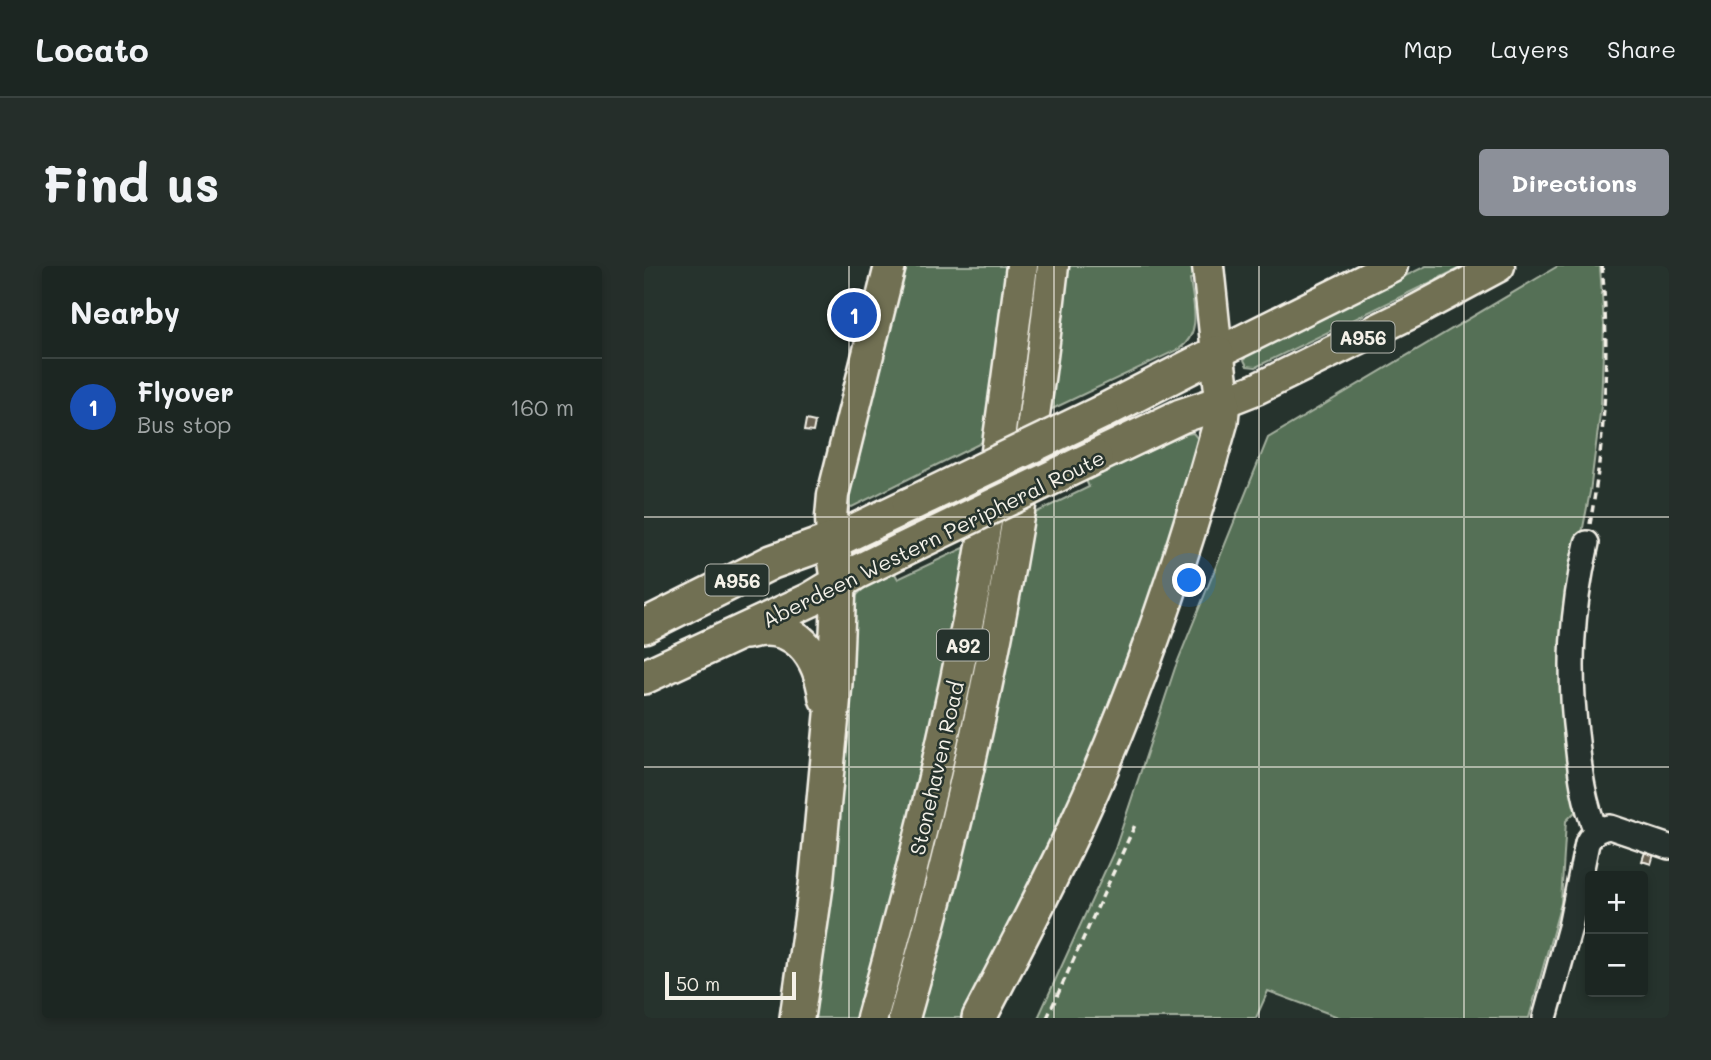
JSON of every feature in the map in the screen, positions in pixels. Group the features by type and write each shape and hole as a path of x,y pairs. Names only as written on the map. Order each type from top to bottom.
{"highway":[{"name":"Aberdeen Western Peripheral Route","path":"644,626 772,562 832,540 909,505 1217,353"},
{"path":"979,1018 1068,842 1117,730 1181,557 1221,421 1223,402 1217,353"},
{"name":"Aberdeen Western Peripheral Route","path":"644,677 810,600 864,568 1094,457 1181,416 1223,402"},
{"path":"797,1018 816,886 835,684 839,584 832,540"},
{"path":"737,634 771,629 789,634 805,645 820,669 829,727"}],"main road":[{"path":"832,540 832,495 890,266"},
{"name":"Stonehaven Road","path":"872,1018 921,836 974,590 1000,434 1022,266"},
{"name":"Stonehaven Road","path":"904,1018 940,888 985,693 1030,443 1053,266"},
{"path":"1208,266 1217,353"},
{"name":"A956","path":"1217,353 1392,266"},
{"name":"A956","path":"1223,402 1272,382 1415,312 1499,266"}],"street":[{"path":"1587,543 1571,631 1571,677 1580,771 1588,813 1596,831"},
{"path":"1545,1018 1570,927 1587,843 1596,831 1603,828 1618,829 1669,847"}],"path":[{"path":"1587,543 1602,428 1605,326 1602,266"},
{"path":"1047,1018 1135,825"}],"green space":[{"path":"896,266 1008,266 985,441 852,507 845,503"},
{"path":"1066,266 1194,266 1195,278 1190,279 1194,326 1191,335 1179,349 1048,411"},
{"path":"1426,266 1464,266 1256,367 1247,366 1244,360 1248,352"},
{"path":"1558,266 1600,266 1604,325 1601,406 1581,538 1576,811 1566,821 1561,903 1529,1018 1341,1018 1268,991 1256,1018 1038,1018 1115,849 1175,668 1268,438"},
{"path":"1193,433 1200,441 1184,504 1089,756 1057,830 961,1018 918,1018 1033,514 1089,487 1086,480"},
{"path":"968,546 918,783 858,1018 809,1018 852,601 866,587 894,572 898,579"}],"building":[{"path":"806,420 815,422 813,432 804,431"},
{"path":"1645,852 1654,854 1651,864 1642,861"}],"place":[{"name":"Flyover","path":"854,315"}]}
